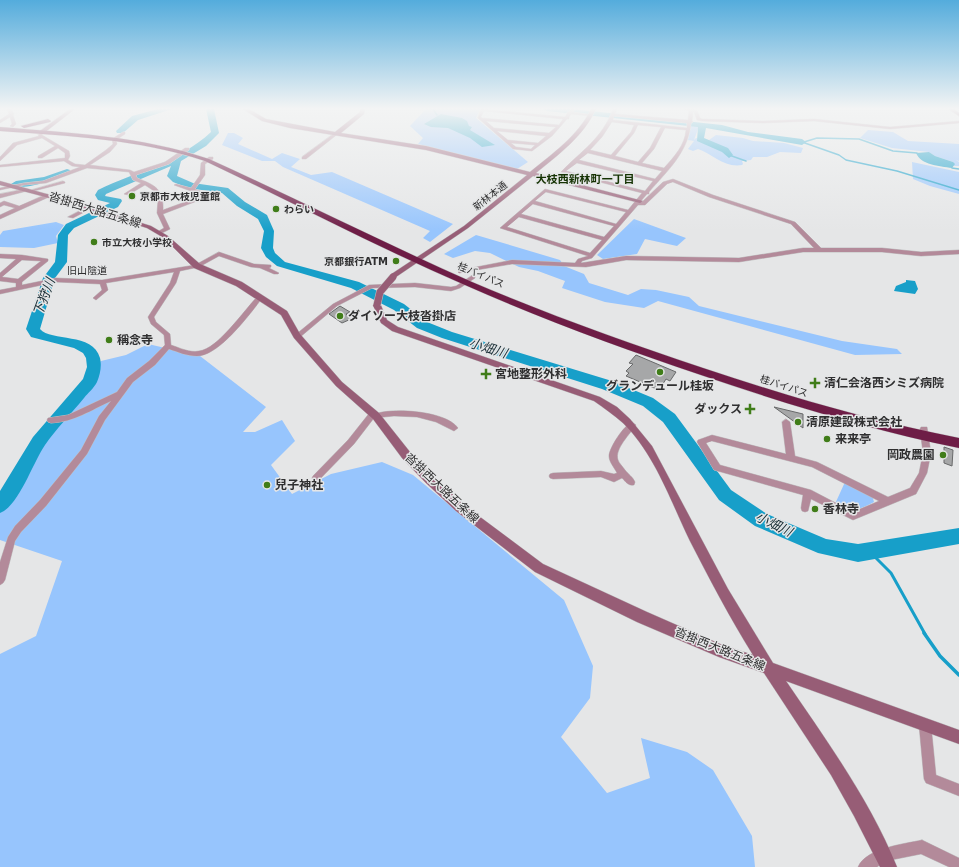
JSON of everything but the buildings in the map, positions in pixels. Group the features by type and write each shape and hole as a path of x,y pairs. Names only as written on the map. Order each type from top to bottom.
{"highway":[{"name":"桂バイパス","path":"186,150 209,159 469,280 577,326 705,373 840,416 925,433 959,443"},
{"name":"桂バイパス","path":"421,258 461,272 469,280"},
{"name":"桂バイパス","path":"925,433 959,435"}],"street":[{"path":"0,160 10,149"},
{"path":"40,157 52,149"},
{"path":"63,149 67,152 68,156 66,159"},
{"path":"0,189 44,182 90,165 110,149"},
{"path":"304,158 315,149"},
{"path":"432,149 644,204 665,183 672,180 710,196 793,223 819,250"},
{"name":"新林本通","path":"561,149 488,210 392,277 380,292 377,305 384,321 395,329 597,399 615,408 632,425"},
{"path":"612,157 618,149"},
{"path":"639,163 652,149"},
{"path":"577,265 580,260 591,255 618,226 657,181 681,149"},
{"path":"133,176 166,165 186,150"},
{"path":"647,193 563,172 588,151 666,170"},
{"path":"51,160 57,153"},
{"path":"66,159 67,162 74,165 90,165 130,171 133,176 156,190 161,200 160,213 167,230 160,232"},
{"path":"1,167 66,159"},
{"path":"193,190 204,170 203,164 209,159"},
{"path":"576,161 657,181"},
{"path":"0,196 63,182"},
{"name":"沓掛西大路五条線","path":"0,183 89,208 160,232 197,266 239,284 284,313 297,336 339,384 375,414 406,455 455,504 539,568 642,617 769,669 959,737"},
{"path":"126,194 144,183"},
{"path":"160,213 195,200 203,193 176,185"},
{"path":"591,255 503,228 545,190 630,212"},
{"path":"0,217 47,196"},
{"path":"532,202 618,226"},
{"path":"0,205 4,203 19,208"},
{"path":"70,217 89,208"},
{"path":"518,214 605,240"},
{"path":"461,272 512,262 586,265 626,258 739,260 803,250 882,250 921,254 959,252"},
{"name":"旧山陰道","path":"0,292 51,281 102,282 197,266 220,254 253,266 260,266 271,271"},
{"path":"0,256 46,260 19,281 15,289 0,300"},
{"path":"0,276 22,257"},
{"path":"0,580 11,540 18,529 43,503 84,452 102,418 130,380 152,363 168,346 167,334 153,323 151,316 173,283 178,269"},
{"path":"0,279 19,281"},
{"path":"297,336 335,305 371,286 415,285 451,289 469,280"},
{"path":"96,298 105,290 102,282"},
{"path":"168,346 199,354 209,350 237,323 260,297"},
{"path":"52,420 68,418 109,397 120,394"},
{"path":"316,478 351,442 375,414 396,413 429,417 447,422 454,428"},
{"path":"786,422 791,458"},
{"path":"631,482 614,461 613,454 625,432 632,425 660,466 718,583 769,669 828,757 889,867"},
{"path":"887,501 814,464 712,438 701,442 717,468 808,494 853,516 913,491 923,473 927,453 925,433"},
{"path":"553,476 601,474 614,478 623,474"},
{"path":"806,508 808,494"},
{"path":"925,726 930,779 959,790"},
{"path":"865,867 883,854 922,847 959,865"}],"shaded area":[{"path":"233,149 250,149 272,159 282,153 300,159 291,167 311,175 332,172 453,224 430,242 423,238 430,231 283,167 275,161 262,161"},
{"path":"440,149 513,149 528,162 517,169"},
{"path":"699,149 802,149 801,153 780,152 767,157 753,157 751,160 742,161 742,165 724,163"},
{"path":"906,149 959,149 959,161 956,160 959,162 959,166 954,166 953,162 935,156 929,152"},
{"path":"929,152 955,164 952,168 931,164 922,160 916,153"},
{"path":"912,162 959,172 959,194 930,186 913,179"},
{"path":"634,219 686,238 677,246 645,239 637,254 603,259 597,255"},
{"path":"56,222 64,225 56,236 58,243 34,248 0,247 0,235 3,231"},
{"path":"476,235 560,260 564,266 584,274 589,283 628,295 641,289 656,290 689,297 699,306 842,341 897,349 902,354 855,355 658,301 644,308 605,302 562,288 565,281 538,271 519,267 490,253 475,251 453,258 444,254"},
{"path":"906,280 915,281 918,289 915,294 894,291 896,286 906,282"},
{"path":"148,344 200,356 266,407 243,432 255,432 282,420 295,441 271,465 292,494 331,474 382,462 413,475 564,600 593,666 590,698 561,737 607,793 650,778 641,738 687,752 713,770 752,836 755,867 0,867 0,654 36,636 62,561 0,540 0,506 101,361 126,355"},
{"path":"845,482 872,495 874,502 859,509 846,508 835,504"}],"waterway":[{"name":"下狩川","path":"0,505 13,487 39,441 90,381 94,367 93,357 87,350 79,345 36,334 33,329 49,278 61,262 63,235 70,226 114,205 117,201 102,198 100,195 102,192 131,178 176,161 195,149"},
{"path":"724,149 729,155"},
{"path":"823,149 839,155 846,160 897,171 959,190"},
{"path":"889,149 917,153"},
{"path":"729,155 746,161"},
{"name":"小畑川","path":"177,162 172,176 176,180 191,186 225,190 241,204 263,217 269,231 267,248 270,255 281,264 301,271 355,285 399,307 422,325 447,335 607,385 648,402 669,418 725,495 761,520 825,547 858,553 959,536"},
{"path":"952,168 959,169"},
{"path":"16,184 46,180 67,172"},
{"path":"870,552 891,573 925,634"},
{"path":"924,633 940,656 959,675"}],"place":[{"name":"京都市大枝児童館","path":"132,196"},
{"name":"わらい","path":"276,209"},
{"name":"市立大枝小学校","path":"94,242"},
{"name":"京都銀行ATM","path":"396,261"},
{"name":"ダイソー大枝沓掛店","path":"340,316"},
{"name":"稱念寺","path":"109,340"},
{"name":"グランデュール桂坂","path":"660,372"},
{"name":"宮地整形外科","path":"486,374"},
{"name":"清仁会洛西シミズ病院","path":"815,383"},
{"name":"ダックス","path":"750,409"},
{"name":"清原建設株式会社","path":"798,422"},
{"name":"来来亭","path":"827,439"},
{"name":"岡政農園","path":"943,455"},
{"name":"兒子神社","path":"267,485"},
{"name":"香林寺","path":"815,509"}],"district":[{"name":"大枝西新林町一丁目","path":"585,179"}]}
